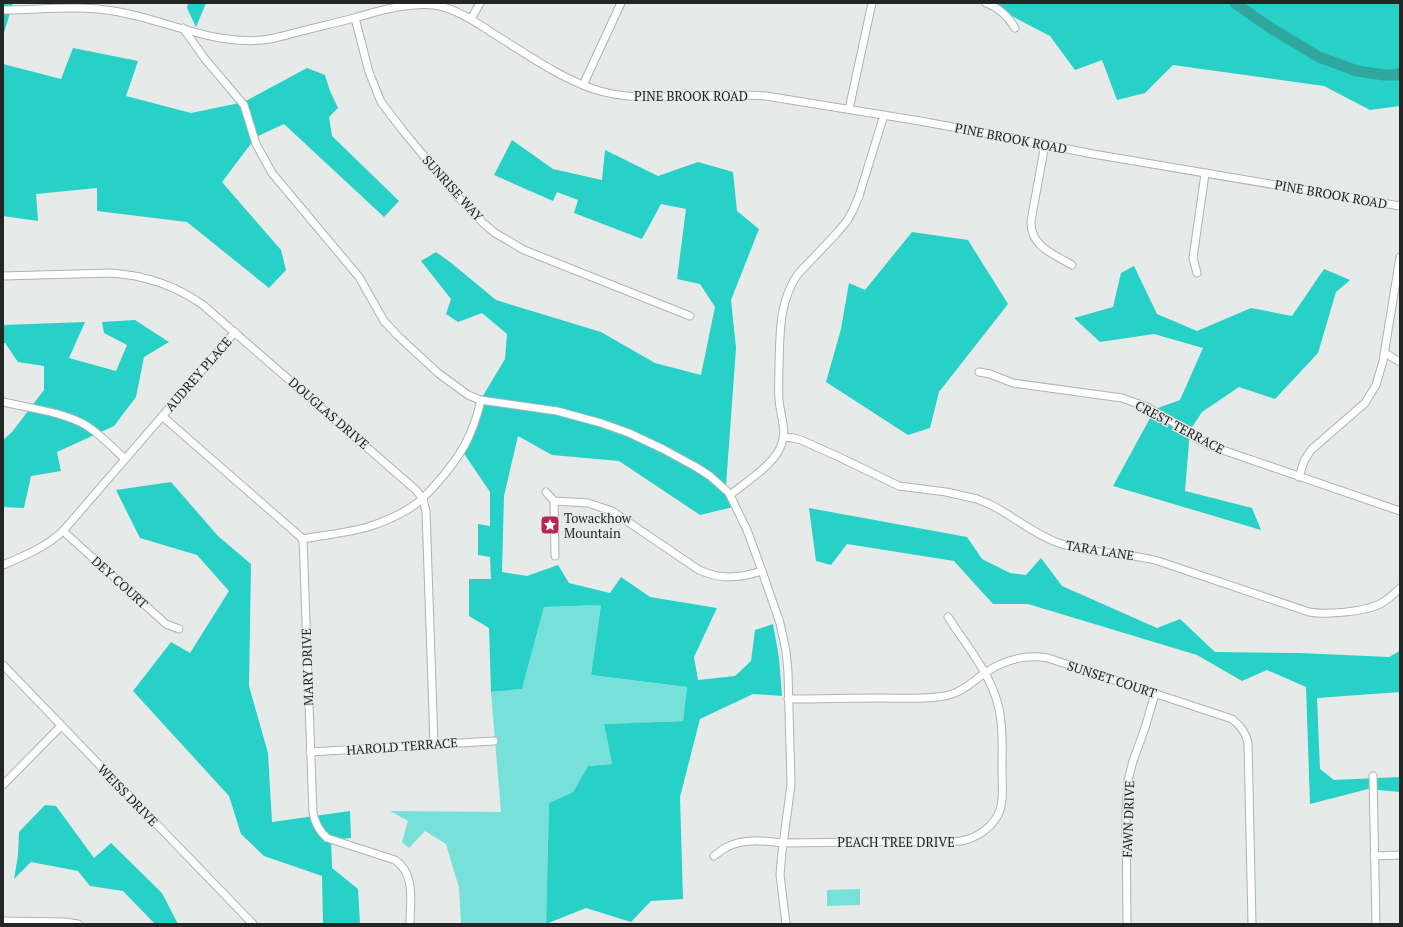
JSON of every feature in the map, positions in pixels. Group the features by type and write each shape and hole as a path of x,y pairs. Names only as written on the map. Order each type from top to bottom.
{"street":[{"path":"471,19 480,3"},
{"path":"583,85 621,3"},
{"path":"849,109 872,3"},
{"path":"986,3 1002,12 1009,18 1015,28"},
{"name":"PINE BROOK ROAD","path":"3,10 94,8 134,15 215,37 231,40 256,41 275,38 401,7 426,4 442,7 471,19 531,56 583,85 600,91 628,96 752,95 776,97 970,130 1205,174 1400,206"},
{"name":"SUNRISE WAY","path":"355,18 369,72 381,102 454,192 482,222 495,233 524,250 690,316"},
{"path":"183,28 205,59 244,105 256,144 272,173 359,277 384,321 396,336 438,374 468,394 481,400 564,413 602,423 629,433 696,467 720,484 730,495 747,530 783,635 788,672 790,786 780,875 786,924"},
{"path":"730,495 770,462 780,449 784,437 784,424 779,399 780,332 783,308 793,280 836,234 847,221 853,210 860,196 884,115"},
{"path":"1045,144 1031,221 1031,230 1036,241 1042,247 1072,265"},
{"path":"1197,273 1193,258 1205,174"},
{"path":"1299,477 1304,461 1311,450 1365,403 1379,378 1385,353 1400,257"},
{"name":"DOUGLAS DRIVE","path":"3,276 110,273 139,276 161,283 186,294 203,305 235,332 416,490 423,499"},
{"name":"AUDREY PLACE","path":"3,565 41,548 63,531 235,332"},
{"path":"1385,353 1400,362"},
{"name":"CREST TERRACE","path":"979,372 990,374 1013,383 1122,398 1147,407 1211,446 1400,511"},
{"path":"162,416 302,539 369,527 412,507 423,499 460,455 474,426 481,400"},
{"path":"3,402 60,415 79,421 93,430 125,459"},
{"name":"TARA LANE","path":"784,437 793,438 807,443 899,486 946,492 977,499 1066,546 1139,556 1158,561 1309,612 1325,613 1368,609 1380,604 1400,588"},
{"path":"546,492 554,501 555,556"},
{"path":"423,499 426,511 434,744"},
{"path":"554,501 588,503 612,511 707,574 723,577 736,577 762,571"},
{"name":"DEY COURT","path":"63,531 166,624 179,629"},
{"name":"MARY DRIVE","path":"302,539 313,813 318,829 327,838 395,860 401,866 406,872 409,880 410,924"},
{"name":"PEACH TREE DRIVE","path":"714,856 726,847 736,843 756,841 783,843 961,841 968,840 987,829 1000,811 1002,796 1001,722 995,696 984,673 948,617"},
{"name":"SUNSET COURT","path":"788,699 913,698 950,695 960,691 984,673 1001,664 1014,658 1027,656 1048,658 1232,720 1238,724 1246,735 1248,743 1250,764 1252,924"},
{"name":"WEISS DRIVE","path":"3,665 254,924"},
{"name":"FAWN DRIVE","path":"1127,924 1126,812 1128,780 1155,694"},
{"path":"3,785 62,726"},
{"name":"HAROLD TERRACE","path":"310,752 494,741"},
{"path":"1373,776 1376,924"},
{"path":"1374,856 1400,855"},
{"path":"3,921 65,922 78,924"}],"shaded area":[{"path":"3,3 13,3 3,36"},
{"path":"188,3 206,3 196,27 187,8"},
{"path":"987,3 1400,3 1400,106 1370,110 1324,86 1173,65 1145,93 1117,100 1102,60 1075,70 1050,36"},
{"path":"73,48 138,61 126,96 191,113 244,102 307,68 325,75 330,91 338,108 329,117 332,136 399,201 384,217 284,124 256,137 222,182 281,250 286,270 269,288 187,222 97,211 97,188 36,194 38,221 3,216 3,64 61,79"},
{"path":"512,140 553,169 602,180 605,150 658,176 698,162 733,172 737,211 759,229 731,300 736,348 726,486 737,506 700,515 619,461 552,455 518,436 504,496 502,572 527,576 558,565 569,583 610,593 621,577 650,597 717,608 694,657 698,680 735,676 751,661 755,630 773,624 779,658 782,696 753,694 700,719 680,797 683,899 651,901 631,922 586,908 546,924 549,803 573,792 588,766 612,764 604,724 683,721 687,687 591,675 601,605 544,607 522,689 491,692 489,628 469,616 469,579 491,579 490,557 478,555 478,524 490,526 490,492 461,449 481,399 505,359 507,334 482,313 458,322 446,314 451,299 421,261 436,252 496,300 601,332 655,363 701,375 715,307 700,284 677,279 686,209 661,204 642,239 574,213 578,200 557,192 553,201 494,175"},
{"path":"912,232 968,240 1008,304 939,392 930,428 908,435 826,382 841,329 849,283 865,290"},
{"path":"1134,266 1157,314 1197,331 1251,308 1292,316 1324,269 1350,280 1336,292 1318,353 1275,399 1239,387 1202,412 1190,430 1185,491 1252,508 1261,530 1113,486 1155,409 1180,400 1203,348 1154,334 1100,342 1074,318 1113,307 1121,273"},
{"path":"135,320 169,342 144,357 136,397 114,426 57,452 61,471 31,476 24,508 3,507 3,440 12,432 44,390 44,366 18,362 5,343 3,343 3,325 85,322 69,358 116,371 127,345 104,333 102,322"},
{"path":"171,482 218,536 251,564 249,686 268,753 272,822 350,811 351,838 331,840 332,868 358,889 360,924 323,924 322,876 264,856 241,834 229,796 133,691 171,642 190,653 229,591 197,555 140,538 116,490"},
{"path":"809,508 967,537 982,559 1010,573 1026,575 1041,558 1062,586 1157,628 1180,619 1215,652 1299,653 1389,657 1400,651 1400,692 1317,698 1320,769 1334,780 1400,777 1400,792 1368,789 1310,804 1306,687 1267,670 1242,681 1197,655 1028,604 993,604 954,561 847,544 831,565 816,561"},
{"path":"601,605 591,675 687,687 683,721 604,724 612,764 588,766 573,792 549,803 546,924 461,924 459,888 446,844 425,831 409,848 402,842 408,821 390,811 501,812 491,692 522,689 544,607"},
{"path":"45,805 56,806 94,858 111,843 162,893 178,924 155,924 123,891 90,886 78,871 31,862 14,879 18,855 19,832"},
{"path":"860,889 860,905 827,906 827,890"}],"waterway":[{"path":"1235,3 1269,27 1319,57 1357,71 1384,75 1398,75 1400,73"}],"place":[{"name":"Towackhow Mountain","path":"550,525"}]}
